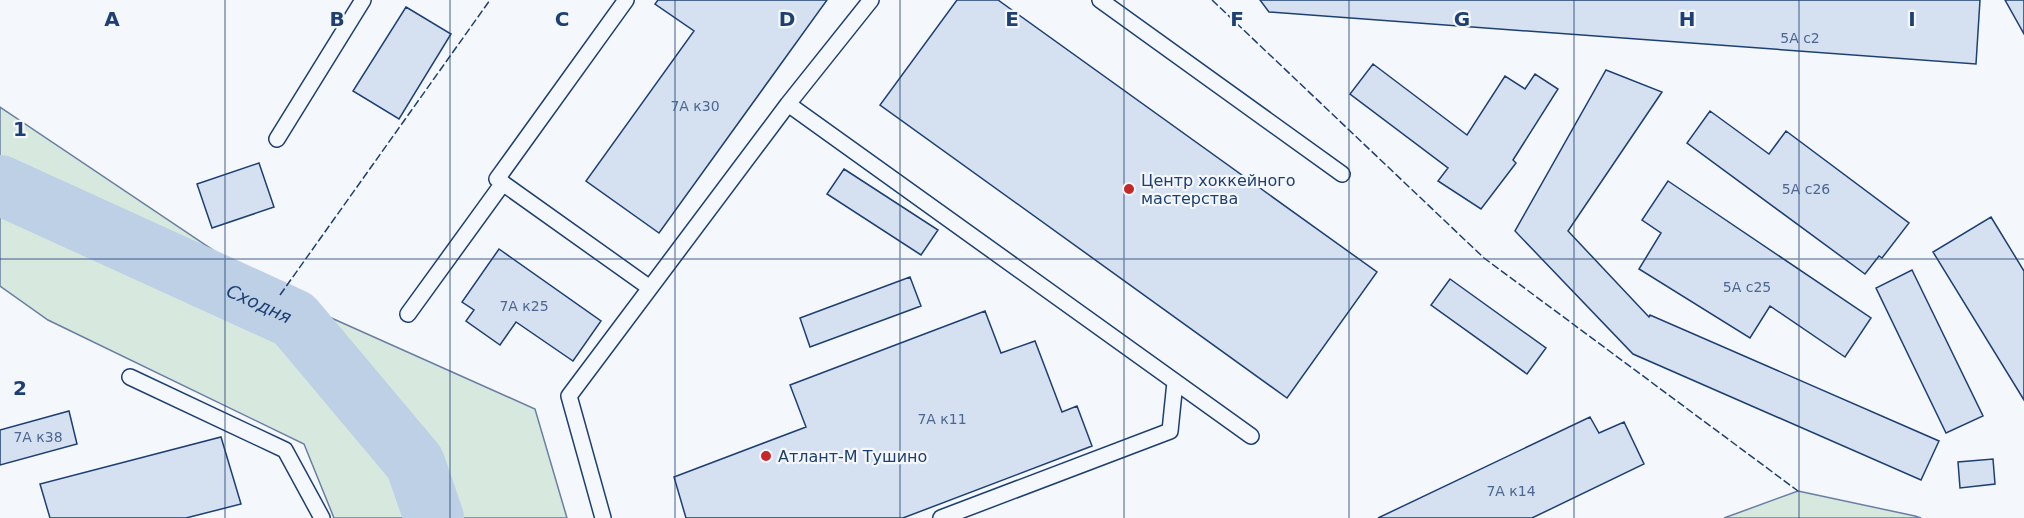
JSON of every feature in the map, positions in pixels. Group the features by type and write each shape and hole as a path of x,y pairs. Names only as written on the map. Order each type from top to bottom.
{"lane":[{"path":"278,139 363,0"},
{"path":"626,0 497,179 650,288"},
{"path":"603,518 569,396 788,104 871,0"},
{"path":"1100,0 1342,174"},
{"path":"788,104 1251,436"},
{"path":"408,314 503,183"},
{"path":"130,377 285,450 322,518"},
{"path":"941,518 1170,430 1175,382"}],"shaded area":[{"path":"0,107 280,295 535,409 567,518 334,518 304,444 48,320 0,286"},
{"path":"1798,491 1915,516 1921,518 1724,518"}],"building":[{"path":"658,0 827,0 659,233 586,181 694,31 655,4"},
{"name":"Центр хоккейного мастерства","path":"957,0 998,0 1377,272 1287,398 880,105"},
{"path":"1260,0 1980,0 1976,64 1269,12"},
{"path":"2005,0 2024,0 2024,34"},
{"path":"406,7 451,34 399,119 353,91"},
{"path":"1373,64 1467,135 1505,76 1525,89 1535,74 1558,89 1513,160 1516,163 1481,209 1438,181 1448,168 1350,94"},
{"path":"1606,70 1662,92 1568,231 1649,317 1650,315 1939,441 1921,480 1633,354 1515,231"},
{"path":"1710,111 1769,154 1786,131 1909,223 1882,258 1879,256 1865,274 1687,143"},
{"path":"259,163 274,207 212,228 197,184"},
{"path":"844,169 938,230 921,255 827,194"},
{"path":"1668,181 1871,318 1845,357 1770,306 1750,338 1639,269 1661,233 1642,220"},
{"path":"1991,217 2024,271 2024,400 1933,252"},
{"path":"499,249 601,321 573,361 516,322 500,345 466,321 474,310 462,302"},
{"path":"1912,270 1983,416 1946,433 1876,288"},
{"path":"910,277 921,306 810,347 800,318"},
{"path":"1450,279 1546,348 1527,374 1431,305"},
{"path":"985,311 1001,353 1035,341 1062,412 1077,406 1092,446 903,518 686,518 674,477 806,427 790,385"},
{"path":"69,411 77,444 0,465 0,430"},
{"path":"1590,417 1599,433 1624,422 1644,464 1532,518 1378,518"},
{"path":"221,437 241,504 186,518 50,518 40,484"},
{"path":"1993,459 1995,484 1960,488 1958,462"}],"waterway":[{"name":"Сходня","path":"0,185 294,319 415,463 434,518"}],"fence":[{"path":"280,295 490,0"},
{"path":"1212,0 1484,258 1798,491"}],"place":[{"name":"Центр хоккейного мастерства","path":"1129,189"},
{"name":"Атлант-М Тушино","path":"766,456"}]}
